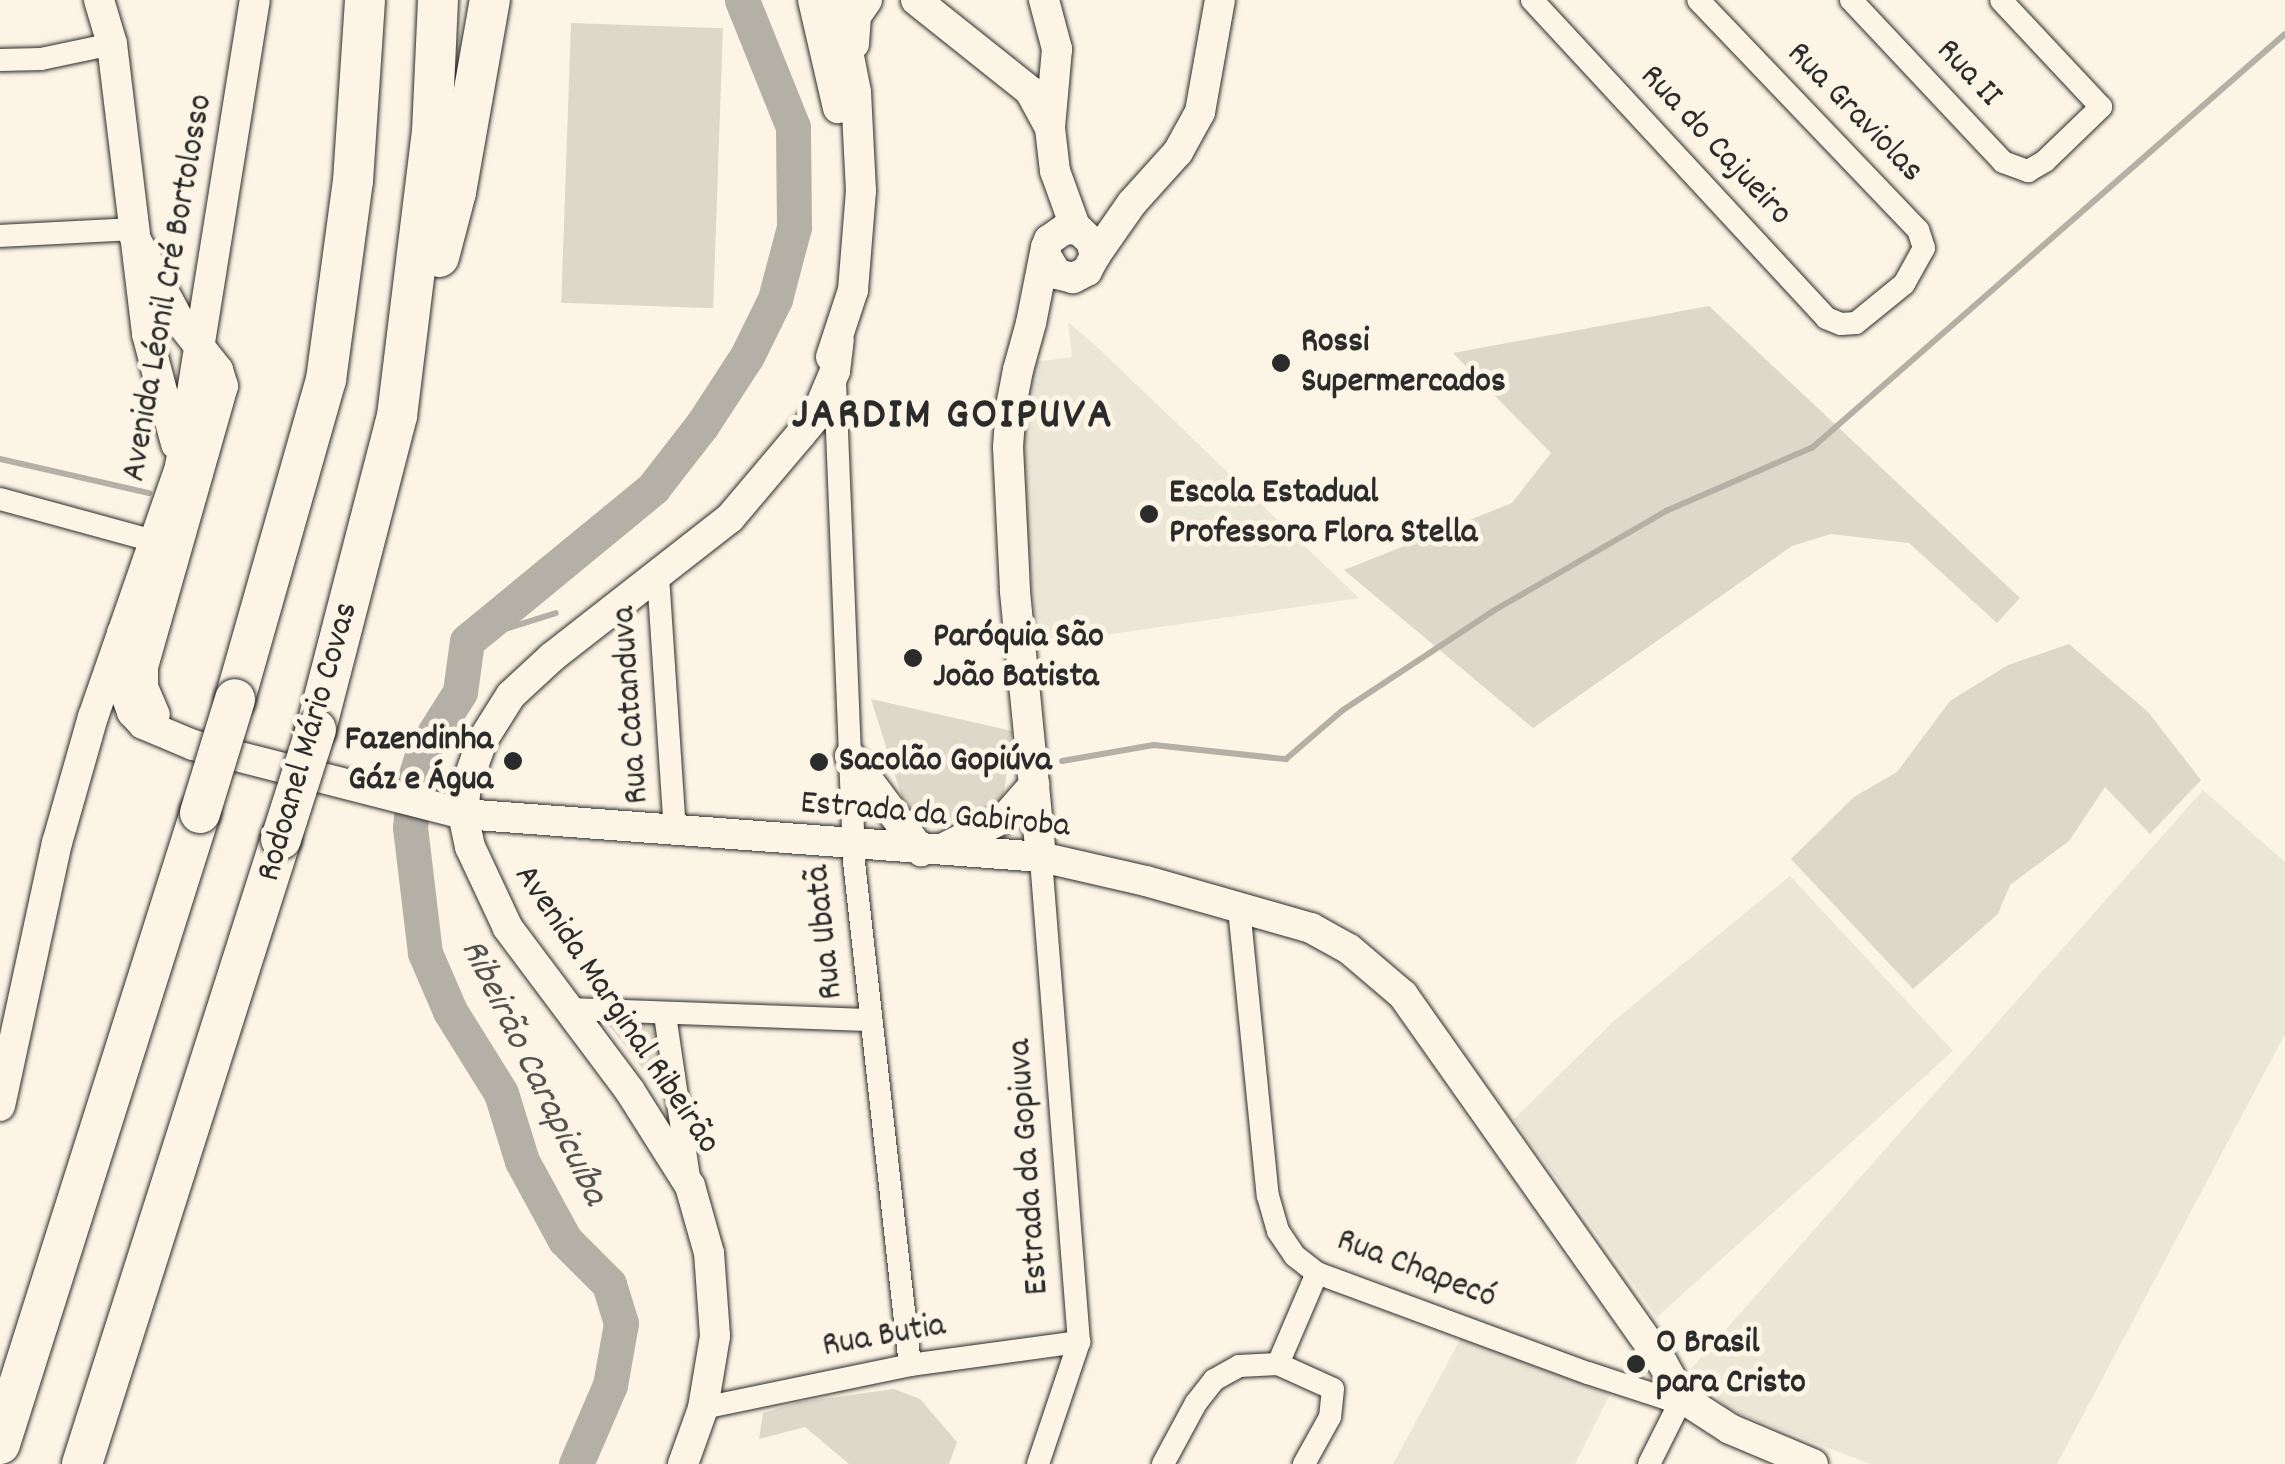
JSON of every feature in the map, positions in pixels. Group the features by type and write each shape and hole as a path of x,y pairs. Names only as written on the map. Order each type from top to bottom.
{"highway":[{"path":"339,0 353,181"},
{"path":"0,1444 235,699 326,380 353,181 365,0"},
{"name":"Rodoanel Mário Covas","path":"82,1464 316,729 397,416 432,132 438,0"},
{"path":"397,416 456,192 490,0"}],"main road":[{"path":"99,0 112,44 148,334 180,467"},
{"name":"Avenida Léonil Cré Bortolosso","path":"0,1106 57,843 92,717 157,542 180,467 255,0"},
{"path":"799,437 839,340 854,290 846,142 812,0"},
{"path":"838,0 856,92"},
{"path":"854,260 861,191 854,30 867,0"},
{"path":"916,0 1030,91 1050,128"},
{"path":"1012,74 1037,46 1032,0"},
{"path":"1044,0 1057,49 1050,128 1071,248"},
{"path":"1041,857 1015,590 1008,447 1018,370 1031,324 1071,248 1132,202 1178,152 1200,112 1220,0"},
{"path":"134,234 200,352 218,370 221,404 144,666 143,687 155,716 193,745"},
{"path":"799,437 816,416 835,371 839,340"},
{"path":"160,379 171,353 180,348 200,352"},
{"name":"Avenida Marginal Ribeirão","path":"683,1464 704,1408 715,1336 714,1290 690,1186 630,1090 501,915 478,872 463,814 466,786 482,741 511,695 552,656 730,518 799,437"},
{"name":"Estrada da Gabiroba","path":"122,634 120,671 132,712 143,724 193,745 463,814 1041,857 1311,928 1350,949 1404,995 1682,1398 1730,1429 1810,1464"},
{"path":"850,756 928,851 1006,817 1034,785"}],"street":[{"name":"Rua do Cajueiro","path":"1532,0 1826,318 1841,324 1856,323 1904,284 1924,248 1918,230"},
{"name":"Rua Graviolas","path":"1698,0 1918,230"},
{"name":"Rua II","path":"1851,0 2003,162 2028,171 2045,161 2100,108 2001,0"},
{"path":"0,60 42,58 112,44"},
{"path":"0,236 134,234"},
{"name":"Rua Ubatã","path":"835,371 853,845 910,1365"},
{"path":"799,437 836,452"},
{"path":"0,499 157,542"},
{"name":"Rua Catanduva","path":"658,576 675,831"},
{"name":"Estrada da Gopiuva","path":"1038,1464 1079,1342 1041,857"},
{"name":"Rua Chapecó","path":"1239,908 1268,1196 1278,1231 1295,1256 1317,1272 1588,1374 1667,1399 1682,1398"},
{"path":"567,1009 870,1020"},
{"path":"666,1014 690,1186"},
{"path":"1278,1364 1317,1272"},
{"name":"Rua Butia","path":"704,1408 910,1365 1079,1342"},
{"path":"1163,1464 1196,1402 1214,1380 1239,1366 1278,1364 1333,1389 1330,1417 1304,1464"},
{"path":"1648,1464 1682,1398"}],"shaded area":[{"path":"571,23 723,28 713,308 561,303"},
{"path":"1709,306 2020,598 1997,623 1909,543 1831,534 1792,546 1533,728 1344,570 1512,503 1551,453 1453,353"},
{"name":"Escola Estadual Professora Flora Stella","path":"1068,322 1359,598 1037,645 1020,431 1036,362 1072,357"},
{"path":"2069,644 2148,712 2201,780 2150,834 2105,787 2069,841 2010,885 1998,914 1913,989 1791,859 1854,797 1897,772 1950,701 2008,665"},
{"path":"871,699 1012,731 1002,807 961,823 907,813"},
{"path":"2203,790 2285,862 2285,1034 2057,1464 1870,1464 1728,1409 1690,1370"},
{"path":"1790,876 1953,1051 1657,1317 1514,1119 1615,1020"},
{"path":"605,1020 658,1021 669,1086 659,1090"},
{"path":"1461,1338 1610,1394 1575,1464 1393,1464"},
{"path":"894,1389 920,1399 957,1442 949,1464 849,1464 805,1427 759,1439 763,1413 800,1402"}],"waterway":[{"name":"Ribeirão Carapicuíba","path":"576,1464 610,1385 621,1323 609,1284 565,1240 522,1161 501,1093 450,1011 425,953 410,828 415,777 424,749 460,692 467,641 653,488 702,425 747,356 775,299 794,227 793,127 742,0"},
{"path":"1062,761 1154,745 1286,759 1343,710 1493,611 1666,511 1813,447 2285,34"},
{"path":"0,459 149,493"},
{"path":"467,641 556,613"}],"place":[{"name":"Rossi Supermercados","path":"1281,363"},
{"name":"Escola Estadual Professora Flora Stella","path":"1149,514"},
{"name":"Paróquia São João Batista","path":"913,658"},
{"name":"Fazendinha Gáz e Água","path":"513,761"},
{"name":"Sacolão Gopiúva","path":"819,762"},
{"name":"O Brasil para Cristo","path":"1636,1364"}],"district":[{"name":"JARDIM GOIPUVA","path":"953,418"}]}
